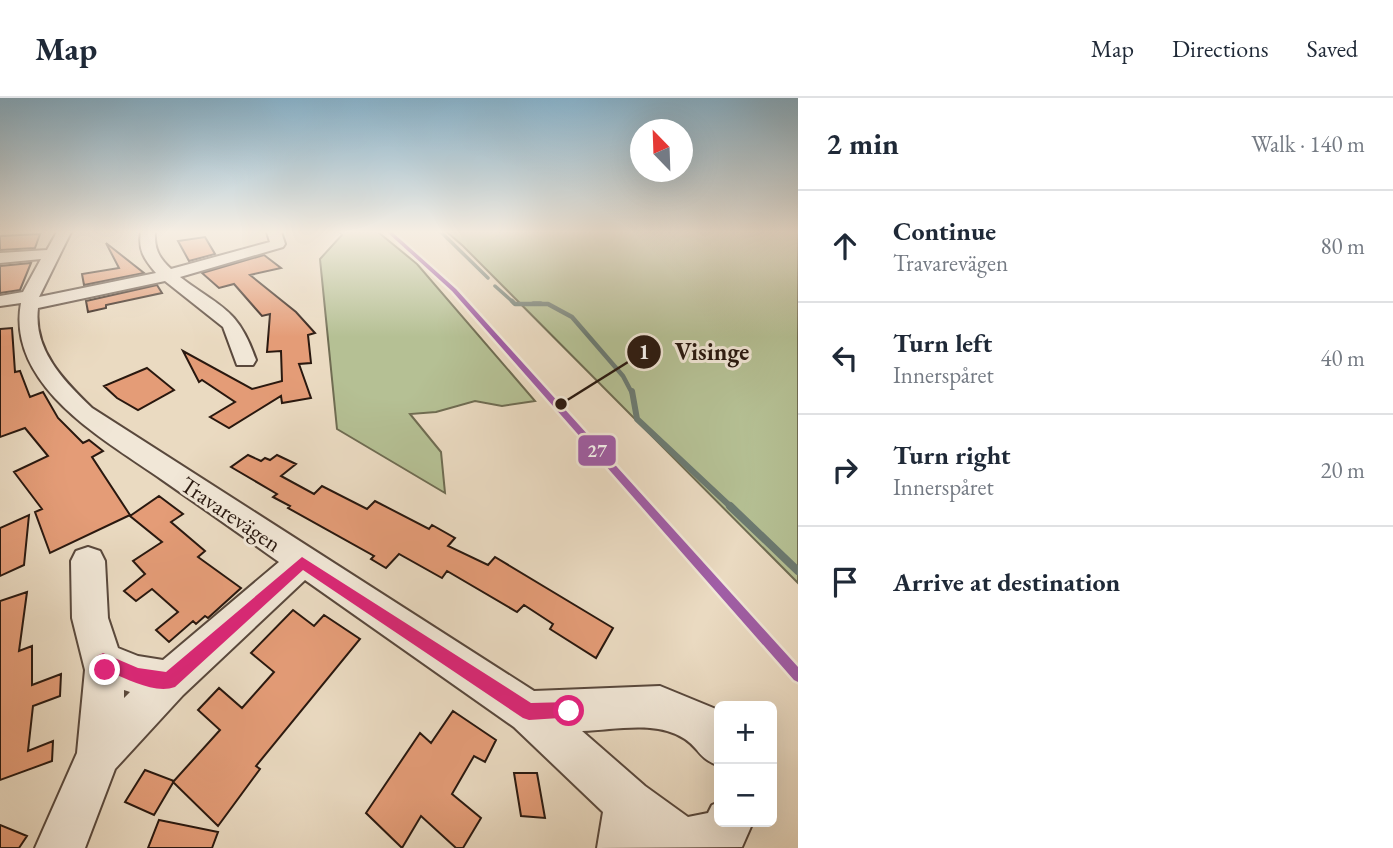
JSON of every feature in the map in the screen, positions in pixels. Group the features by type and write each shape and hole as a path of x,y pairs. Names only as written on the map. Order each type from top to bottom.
{"street":[{"name":"Travarevägen","path":"42,267 20,300 27,318 30,338 42,365 59,389 83,413 529,712 625,826 685,846 725,830 726,827"},
{"path":"159,267 166,276 203,299 230,324 239,338 245,360"},
{"path":"20,300 166,276 192,267"},
{"path":"60,848 99,754 105,670 90,618 88,561"},
{"path":"99,754 169,681 302,562"},
{"path":"103,661 138,676 169,681"},
{"path":"529,712 660,707 701,724 714,738"}],"green space":[{"path":"321,267 420,267 535,401 502,406 475,401 436,412 410,414 441,452 445,493 337,429"},
{"path":"484,267 798,267 798,583"}],"building":[{"path":"0,267 29,267 20,290 0,293"},
{"path":"136,267 144,273 84,285 82,274"},
{"path":"223,267 281,268 250,275 296,312 315,333 308,335 311,363 299,364 311,398 282,403 281,396 229,428 210,417 235,402 202,380 199,382 183,351 252,389 282,381 281,351 267,352 270,314 262,316 234,284 219,288 202,273"},
{"path":"157,285 162,293 106,305 106,308 88,312 86,301"},
{"path":"12,328 15,372 20,371 30,397 43,392 58,418 83,443 89,440 103,451 92,457 130,515 50,553 35,512 42,509 14,472 48,456 25,428 0,437 0,329"},
{"path":"147,368 174,390 138,410 117,398 104,386"},
{"path":"248,455 261,461 265,458 270,460 277,455 296,464 281,476 314,494 322,486 367,509 375,501 429,529 432,525 455,538 448,546 488,565 495,557 613,628 596,658 550,629 553,624 524,605 517,612 447,571 442,578 399,554 386,568 371,559 374,556 288,508 290,506 273,497 277,494 231,467"},
{"path":"159,496 183,514 171,522 205,551 198,557 241,588 208,618 205,616 196,624 193,621 169,642 156,630 178,612 152,589 136,601 124,591 145,574 133,561 162,542 130,516"},
{"path":"29,515 24,565 0,576 0,528"},
{"path":"27,592 19,651 32,646 32,685 61,674 60,696 33,706 28,751 53,741 52,761 0,780 0,601"},
{"path":"293,610 314,626 324,615 360,639 256,766 260,769 218,826 173,782 220,730 198,710 219,688 242,708 274,672 251,653"},
{"path":"453,711 496,740 485,762 474,756 452,794 481,818 463,848 456,848 421,816 402,848 366,813 420,733 431,743"},
{"path":"145,770 174,781 154,815 125,802"},
{"path":"514,773 537,773 545,818 521,816"},
{"path":"159,820 218,832 212,848 148,848"},
{"path":"0,825 27,836 19,848 0,848"}],"waterway":[{"path":"477,267 488,278"},
{"path":"495,286 514,303"},
{"path":"514,303 548,304 572,317 623,376 632,393"},
{"path":"533,303 541,303"},
{"path":"632,391 637,419 732,508"},
{"path":"730,506 798,571"}],"transit line":[{"name":"27","path":"428,267 454,290 798,676"}],"place":[{"name":"Visinge","path":"561,404"}],"route":[{"path":"105,670 103,661 138,676 169,681 302,562 529,712 569,711"}]}
